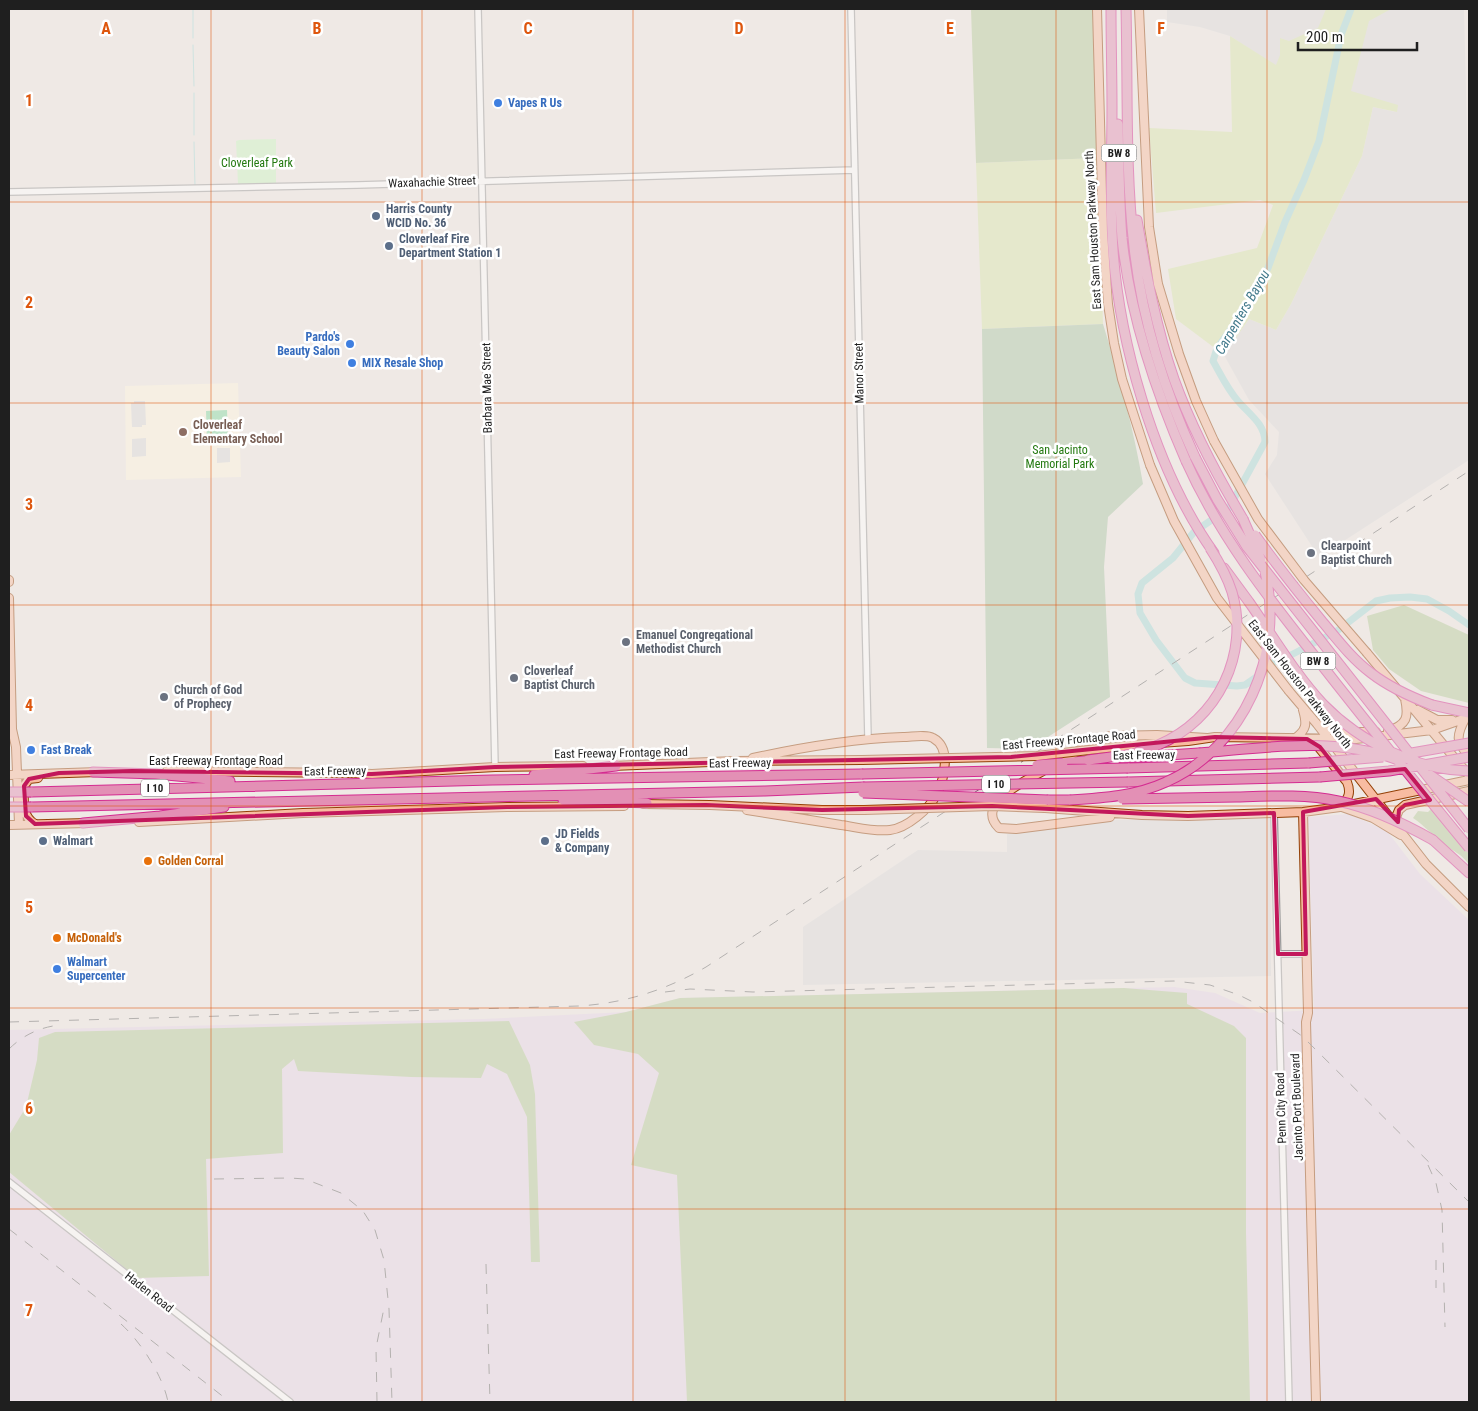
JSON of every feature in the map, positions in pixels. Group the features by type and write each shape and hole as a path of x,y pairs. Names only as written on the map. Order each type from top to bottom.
{"highway":[{"path":"1088,760 1131,754 1151,748 1170,740 1197,720 1215,700 1230,670 1237,631 1236,612 1228,581 1190,514 1168,469 1143,401 1121,310 1112,233 1112,9"},
{"name":"BW 8","path":"1112,9 1121,220 1126,268 1156,388 1186,461 1215,520 1245,564 1338,686 1469,848"},
{"name":"BW 8","path":"1126,9 1129,155 1134,249 1143,299 1161,373 1181,426 1217,499 1252,553 1469,829"},
{"path":"1070,800 1127,794 1168,782 1207,756 1226,736 1254,693 1264,665 1269,638 1269,594 1264,569 1243,519 1204,450 1170,365 1148,282 1137,219 1129,155"},
{"path":"1243,519 1310,606 1361,665 1382,680 1413,697 1466,717"},
{"path":"1210,548 1306,682 1324,704 1343,722 1374,742 1410,759 1442,768 1469,771"},
{"name":"East Freeway","path":"9,792 1310,763 1398,755 1469,743"},
{"path":"970,771 1088,760 1301,745 1343,747 1379,754 1414,767 1445,784 1469,802"},
{"name":"I 10","path":"9,807 863,790 1320,777 1389,771 1469,757"},
{"path":"492,780 616,766"},
{"path":"93,772 156,774 280,785"},
{"path":"863,790 1012,800 1274,796 1318,798 1374,812 1402,824 1433,840 1469,873"},
{"path":"496,796 647,803"},
{"path":"83,823 160,816 267,801"}],"main road":[{"name":"East Sam Houston Parkway North","path":"1097,9 1103,233 1108,304 1122,379 1150,465 1174,521 1217,598 1426,864 1469,907"},
{"name":"BW 8","path":"1139,9 1149,227 1158,284 1179,354 1196,400 1214,441 1240,490 1263,526 1325,605 1469,776"},
{"path":"9,598 12,729 16,747 13,774 18,824"},
{"path":"1317,724 1336,732 1389,730 1405,722 1408,713 1405,698"},
{"path":"1294,739 1304,729 1305,718 1303,708"},
{"path":"1413,708 1437,720 1466,717"},
{"path":"1466,717 1459,730 1458,742 1469,757"},
{"name":"East Freeway Frontage Road","path":"13,774 326,772 372,774 495,768 616,766 735,761 1028,756 1132,745 1188,742 1207,738 1356,739 1432,730 1466,717"},
{"path":"9,739 12,729"},
{"path":"1142,815 1100,817 1007,830 999,828 995,823 992,811 995,804 1006,794 1104,737 1157,735 1207,738"},
{"path":"710,805 865,829 888,830 896,828 919,814 932,802 937,794 946,758 938,743 932,738 868,738 812,746 735,761"},
{"path":"1307,739 1320,747 1348,782 1350,790 1340,807"},
{"path":"1345,760 1348,748 1356,739"},
{"path":"1446,785 1456,773 1458,761"},
{"path":"35,824 29,821 26,816 25,783 29,779 52,777 59,773"},
{"path":"9,825 136,822 303,813 507,807 627,806 647,803 822,810 992,806 1188,816 1303,812 1340,807 1469,780"},
{"path":"1402,832 1396,817 1399,810 1405,805 1469,792"},
{"path":"1340,807 1373,818 1409,841"},
{"name":"Jacinto Port Boulevard","path":"1303,812 1308,1013 1306,1022 1316,1402"}],"street":[{"name":"Barbara Mae Street","path":"478,9 495,768"},
{"name":"Manor Street","path":"851,9 868,738"},
{"name":"Waxahachie Street","path":"9,192 358,185 854,170"},
{"name":"Penn City Road","path":"1274,813 1289,1402"},
{"path":"1278,954 1306,954"},
{"name":"Haden Road","path":"9,1182 290,1402"}],"highlighted area":[{"path":"1215,737 1307,739 1320,747 1342,775 1405,769 1430,800 1405,805 1399,810 1398,822 1376,799 1303,812 1306,954 1278,954 1274,813 1188,816 992,806 822,810 706,805 507,807 35,824 26,816 24,786 29,779 59,773 132,771 372,774 495,767 1011,757"}],"shaded area":[{"path":"1167,9 1464,9 1469,214 1469,460 1319,557 1265,474 1277,455 1279,432 1249,400 1224,355 1249,319 1276,330 1291,304 1362,156 1373,107 1396,112 1351,92 1276,66 1230,36 1200,27 1167,22"},
{"name":"Cloverleaf Elementary School","path":"238,383 241,477 126,480 125,386"},
{"path":"134,401 145,401 146,425 142,425 142,427 132,427 131,403 134,403"},
{"path":"146,438 146,456 132,457 132,439"},
{"path":"217,448 230,448 230,462 217,463"},
{"path":"1349,814 1387,831 1420,874 1469,920 1469,1402 9,1402 9,1030 483,1019 626,1012 680,998 1174,987 1215,993 1260,1013 1314,1010 1308,817"},
{"path":"1270,818 1271,976 803,985 803,927 918,850 1007,852 1007,834 1116,820"}],"green space":[{"path":"971,9 1094,9 1098,158 976,163"},
{"path":"1326,9 1391,9 1369,21 1351,91 1398,105 1397,112 1373,107 1362,156 1291,304 1276,330 1249,319 1224,355 1176,319 1168,269 1257,248 1273,205 1260,200 1156,213 1149,128 1232,132 1230,36 1276,65 1280,55 1280,38 1289,41 1318,28"},
{"name":"Cloverleaf Park","path":"276,139 276,184 238,184 236,141"},
{"path":"1098,158 1103,324 982,329 976,163"},
{"name":"San Jacinto Memorial Park","path":"1103,324 1126,403 1143,484 1108,517 1104,567 1110,697 1037,744 1025,749 987,748 982,329"},
{"path":"227,410 228,441 207,442 206,411"},
{"path":"1404,605 1469,635 1469,703 1421,691 1389,669 1373,650 1367,616"},
{"path":"1432,808 1469,853 1469,864 1413,818 1418,811 1428,812"},
{"path":"1124,988 1187,993 1187,1004 1234,1026 1246,1038 1246,1233 1250,1402 687,1402 677,1175 631,1165 659,1073 638,1054 594,1045 574,1022 626,1012 680,998"},
{"path":"509,1021 530,1065 535,1094 540,1262 531,1262 527,1117 507,1074 487,1064 481,1078 411,1077 298,1071 294,1059 282,1069 283,1153 206,1159 209,1276 137,1278 9,1172 9,1135 26,1107 37,1060 39,1038 55,1032"}],"waterway":[{"path":"193,9 193,38"},
{"name":"Carpenters Bayou","path":"1351,9 1341,35 1319,141 1304,180 1285,222 1268,268 1249,304 1217,348 1213,361 1231,392 1259,425 1265,442 1229,508 1194,532 1173,558 1142,583 1138,594 1140,613 1156,640 1185,678 1195,683 1237,686 1245,685 1274,662 1337,631 1376,601 1410,597 1427,599 1469,625"},
{"path":"193,45 194,86"},
{"path":"194,93 194,135"},
{"path":"194,142 195,186"}],"railway":[{"path":"9,1022 579,1006 613,1002 661,989 706,967 1469,471"},
{"path":"665,992 690,989 753,992 1174,981 1210,985 1253,1002 1302,1036 1469,1202"},
{"path":"9,1049 29,1034 53,1026"},
{"path":"1428,1165 1436,1183 1442,1210 1445,1327"},
{"path":"214,1179 305,1179 341,1193 363,1211 375,1230 384,1260 389,1309 392,1402"},
{"path":"9,1229 230,1402"},
{"path":"1436,1260 1436,1288"},
{"path":"486,1264 490,1402"},
{"path":"377,1402 376,1348 384,1308"},
{"path":"121,1324 129,1331 150,1360 161,1381 168,1402"}],"place":[{"name":"Vapes R Us","path":"498,103"},
{"name":"Harris County WCID No. 36","path":"376,216"},
{"name":"Cloverleaf Fire Department Station 1","path":"389,246"},
{"name":"Pardo's Beauty Salon","path":"350,344"},
{"name":"MIX Resale Shop","path":"352,363"},
{"name":"Cloverleaf Elementary School","path":"183,432"},
{"name":"Clearpoint Baptist Church","path":"1311,553"},
{"name":"Emanuel Congregational Methodist Church","path":"626,642"},
{"name":"Cloverleaf Baptist Church","path":"514,678"},
{"name":"Church of God of Prophecy","path":"164,697"},
{"name":"Fast Break","path":"31,750"},
{"name":"Walmart","path":"43,841"},
{"name":"JD Fields & Company","path":"545,841"},
{"name":"Golden Corral","path":"148,861"},
{"name":"McDonald's","path":"57,938"},
{"name":"Walmart Supercenter","path":"57,969"}]}
